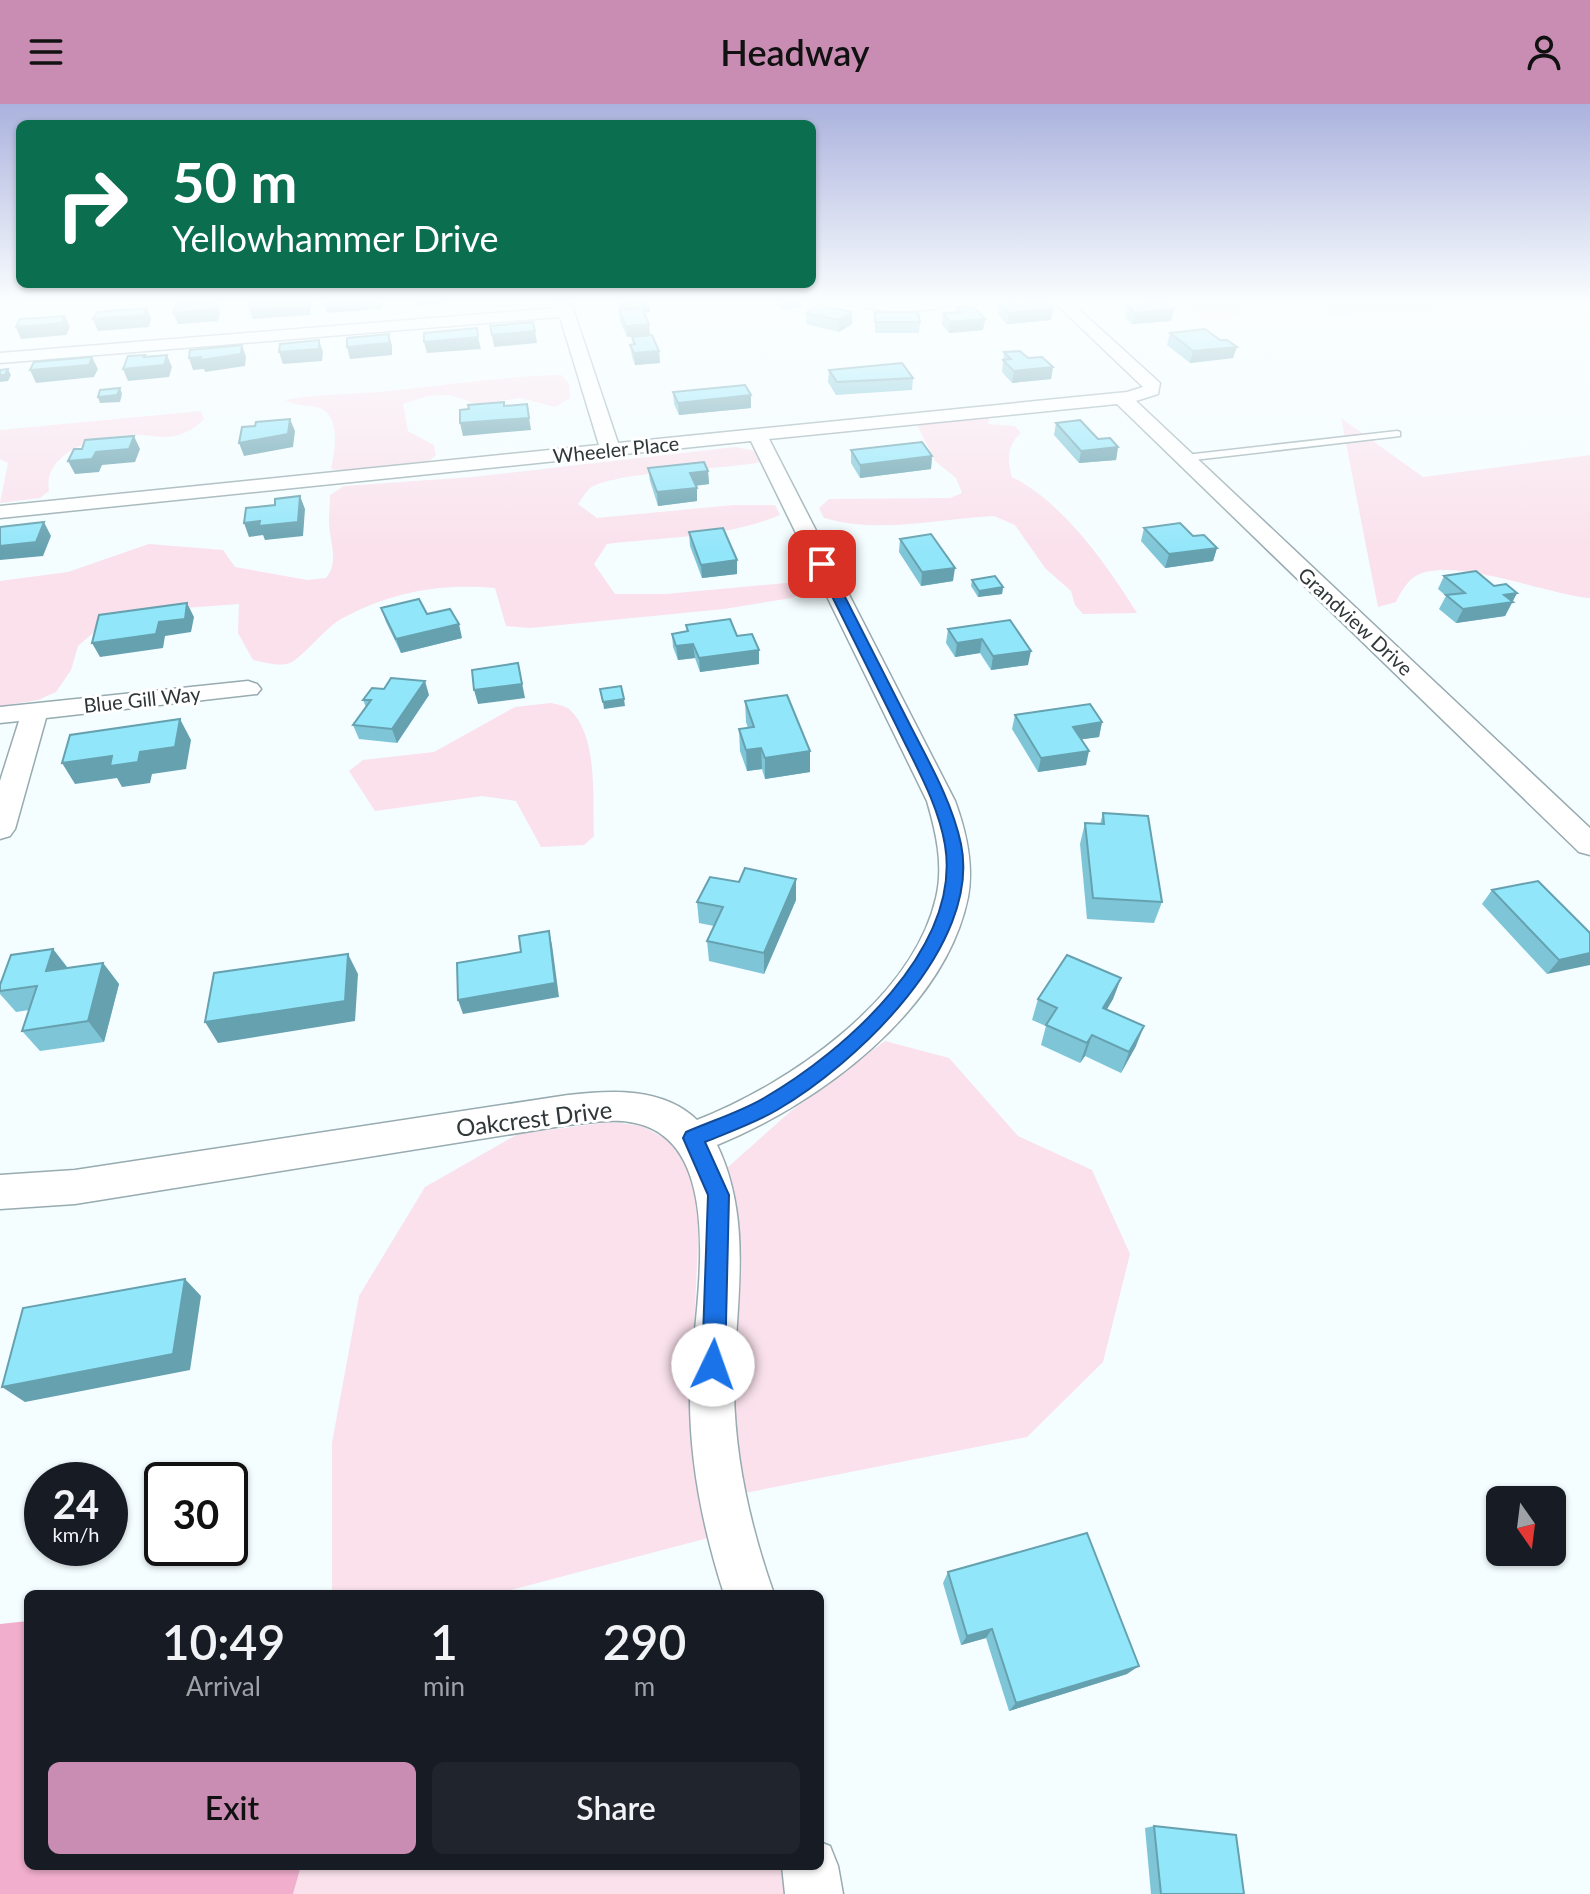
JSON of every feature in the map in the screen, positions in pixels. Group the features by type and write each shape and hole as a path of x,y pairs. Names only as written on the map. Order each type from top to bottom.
{"street":[{"path":"590,387 610,450"},
{"name":"Wheeler Place","path":"0,512 1122,398 1146,394 1152,390 1152,387"},
{"name":"Grandview Drive","path":"1122,398 1590,845"},
{"path":"748,1590 734,1553 717,1462 712,1392 718,1195 693,1138 769,1105 813,1076 889,1008 917,974 943,924 952,900 955,873 954,846 941,801 757,434"},
{"name":"Blue Gill Way","path":"0,715 248,689"},
{"path":"0,829 35,711"},
{"name":"Oakcrest Drive","path":"0,1192 75,1187 568,1110 612,1106 649,1111 684,1129 693,1138"},
{"path":"811,1870 814,1894"}],"lane":[{"path":"1185,458 1397,434"}],"shaded area":[{"path":"430,387 569,387 570,398 555,407 521,398 478,404 450,395 428,396 403,404 408,431 434,445 436,455 429,461 344,471 331,469 335,433 330,417 316,407 285,400"},
{"path":"201,411 204,419 178,435 128,435 95,440 80,446 56,464 50,476 49,491 40,498 0,503 8,463 0,459 0,430"},
{"path":"990,415 988,424 1015,426 1021,433 1009,453 1012,477 1049,502 1082,536 1137,613 1083,614 1075,605 1071,591 1045,568 1015,525 994,516 888,525 846,523 824,518 819,508 829,499 950,498 962,493 956,478 935,461 916,423"},
{"path":"1341,418 1423,477 1590,455 1590,598 1450,570 1430,571 1414,577 1396,602 1378,607"},
{"path":"735,447 756,451 761,462 620,478 589,489 578,504 597,518 733,505 775,505 780,515 759,523 695,536 607,544 594,564 615,594 666,594 808,581 819,588 791,598 724,609 530,628 506,626 495,588 435,588 378,602 341,619 295,660 281,664 253,660 238,633 239,604 116,613 78,646 71,670 56,692 38,700 0,706 0,581 68,572 149,544 223,550 235,567 307,580 326,578 333,558 330,495 344,486 472,477"},
{"path":"551,703 569,709 579,720 590,751 594,836 584,845 541,847 516,801 482,796 375,811 349,771 363,760 434,752 515,707"},
{"path":"885,1041 949,1058 1018,1136 1092,1170 1130,1254 1103,1362 1027,1437 745,1493 733,1402 739,1277 738,1221 727,1168 791,1111"},
{"path":"611,1122 642,1126 673,1143 688,1164 700,1198 691,1394 695,1464 708,1538 511,1590 332,1590 332,1443 359,1296 425,1187 518,1134"},
{"path":"24,1621 24,1870 300,1870 293,1894 0,1894 0,1624"},
{"path":"300,1870 783,1870 786,1894 293,1894"}],"building":[{"path":"746,387 751,395 678,403 673,392"},
{"path":"120,388 117,395 98,397 100,390"},
{"path":"504,402 504,406 527,404 529,418 460,423 460,410 469,409 468,405"},
{"path":"290,419 288,434 239,443 242,427 255,426 256,422"},
{"path":"1080,420 1098,439 1110,438 1118,447 1081,451 1056,423"},
{"path":"134,436 129,449 96,452 92,459 68,461 74,449 82,449 85,440"},
{"path":"922,442 932,456 860,465 851,450"},
{"path":"704,462 708,471 690,473 697,488 657,492 648,468"},
{"path":"300,496 298,522 259,526 260,521 244,523 246,508 275,505 275,499"},
{"path":"44,522 36,542 0,546 0,527"},
{"path":"1180,523 1193,536 1204,535 1217,548 1169,554 1144,528"},
{"path":"723,528 737,560 701,565 689,532"},
{"path":"931,534 955,568 922,572 900,539"},
{"path":"1476,571 1494,586 1506,584 1517,593 1504,595 1513,602 1463,609 1446,595 1465,593 1444,576"},
{"path":"995,576 1003,587 979,591 972,580"},
{"path":"419,599 427,614 450,609 459,624 396,639 381,608"},
{"path":"187,603 185,619 159,622 156,634 92,643 99,615"},
{"path":"730,619 737,636 752,634 759,650 699,658 693,644 676,646 672,634 688,631 686,625"},
{"path":"1010,620 1031,651 993,656 982,639 957,643 948,629"},
{"path":"518,663 522,684 474,690 472,670"},
{"path":"391,678 425,681 392,729 353,725 371,700 363,700 372,688 384,689"},
{"path":"621,686 624,699 603,702 600,689"},
{"path":"787,695 810,751 765,758 761,748 746,750 739,729 754,727 745,701"},
{"path":"1090,704 1102,722 1073,727 1089,751 1041,758 1015,715"},
{"path":"180,719 175,747 140,752 138,762 110,766 112,756 62,763 70,735"},
{"path":"1103,813 1148,816 1162,902 1093,898 1085,823 1104,824"},
{"path":"745,868 796,879 764,953 707,941 723,907 697,902 710,877 739,882"},
{"path":"1538,881 1590,933 1590,953 1559,960 1492,890"},
{"path":"549,931 555,983 458,1000 457,963 521,952 519,936"},
{"path":"53,949 46,971 103,963 88,1021 22,1031 37,986 0,991 11,955"},
{"path":"348,954 345,1001 205,1022 214,973"},
{"path":"1067,955 1121,978 1103,1008 1144,1026 1129,1052 1092,1035 1087,1043 1046,1025 1057,1008 1038,999"},
{"path":"185,1279 173,1354 2,1387 23,1308"},
{"path":"1087,1533 1139,1666 1016,1703 992,1629 967,1636 948,1572"},
{"path":"1154,1826 1236,1835 1244,1894 1161,1894"}],"route":[{"path":"713,1365 720,1225 718,1195 704,1157 693,1138 769,1105 813,1076 869,1028 917,974 952,900 954,846 941,801 822,564"}]}
